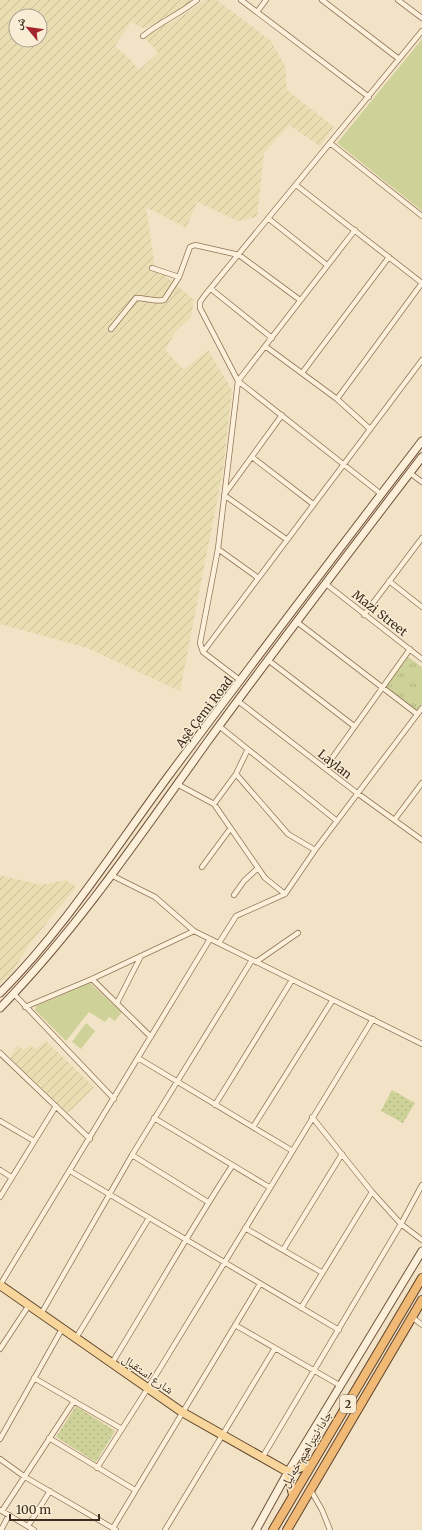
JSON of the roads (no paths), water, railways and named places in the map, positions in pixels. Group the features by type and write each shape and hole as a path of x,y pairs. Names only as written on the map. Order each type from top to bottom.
{"highway":[{"name":"جادا ئیبراهیم خەلیل","path":"273,1530 422,1278"},
{"name":"2","path":"287,1530 422,1300"},
{"path":"388,1335 399,1341"},
{"path":"371,1365 380,1371"}],"main road":[{"name":"Aşê Çemi Road","path":"0,993 16,977 63,921 241,681 422,441"},
{"name":"Aşê Çemi Road","path":"0,1008 32,975 111,875 268,660 422,457"},
{"path":"256,1530 288,1472 342,1386 422,1251"},
{"name":"شارع استقبال","path":"0,1285 182,1412 288,1472"},
{"path":"288,1472 311,1464"},
{"path":"288,1472 293,1495"}],"street":[{"path":"143,36 154,27 181,13 197,0"},
{"path":"241,0 369,97"},
{"path":"257,12 266,0"},
{"path":"322,0 399,59"},
{"path":"398,0 422,18"},
{"path":"381,494 344,463 238,381 200,308 200,302 422,31"},
{"path":"330,143 422,216"},
{"path":"296,185 422,283 337,399"},
{"path":"268,219 328,265"},
{"path":"241,681 203,652 200,640 218,549 238,381 355,230"},
{"path":"111,329 136,298 147,298 155,302 164,300 179,277 186,254 190,247 194,245 239,255 300,300"},
{"path":"302,373 389,257"},
{"path":"152,268 179,277"},
{"path":"211,289 272,338"},
{"path":"265,346 337,399 370,429"},
{"path":"203,652 257,577 422,360"},
{"path":"224,495 282,415"},
{"path":"252,457 313,504"},
{"path":"410,473 422,482"},
{"path":"224,495 286,539"},
{"path":"364,615 422,538"},
{"path":"218,549 257,577"},
{"path":"389,581 422,607"},
{"name":"Mazi Street","path":"326,584 364,615 422,658"},
{"path":"297,622 381,689 417,714"},
{"path":"325,768 410,649"},
{"path":"268,660 354,726"},
{"name":"Laylan","path":"238,701 357,793 422,840"},
{"path":"219,943 236,916 285,894 315,850 422,708"},
{"path":"219,726 248,751 337,821"},
{"path":"214,804 236,774 248,751"},
{"path":"236,774 288,834 315,850"},
{"path":"395,819 422,783"},
{"path":"177,784 214,804 265,878 285,894"},
{"path":"202,867 230,829"},
{"path":"234,895 244,881 258,868"},
{"path":"111,875 155,897 194,931 422,1044"},
{"path":"25,1007 92,980 194,931"},
{"path":"41,1314 109,1194 176,1081 254,961 298,933"},
{"path":"0,1285 210,939"},
{"path":"117,1003 141,956"},
{"path":"92,980 151,1037"},
{"path":"215,1105 292,980"},
{"path":"14,994 114,1099"},
{"path":"253,1127 332,1000"},
{"path":"97,1468 148,1388 291,1150 372,1019"},
{"path":"0,1053 90,1139"},
{"path":"138,1058 291,1150"},
{"path":"0,1197 56,1106"},
{"path":"312,1117 372,1192 401,1224 422,1240"},
{"path":"154,1118 269,1187"},
{"path":"0,1120 34,1141"},
{"path":"283,1250 342,1154"},
{"path":"132,1155 208,1202"},
{"path":"112,1363 208,1202 232,1166"},
{"path":"0,1170 11,1177"},
{"path":"70,1171 339,1330"},
{"path":"262,1458 315,1371 401,1224 422,1185"},
{"path":"300,1308 372,1192"},
{"path":"76,1338 149,1218"},
{"path":"245,1228 321,1272"},
{"path":"0,1459 25,1477 114,1529 135,1490 260,1284"},
{"path":"0,1349 29,1305"},
{"path":"412,1317 422,1325"},
{"path":"235,1325 342,1386"},
{"path":"0,1439 62,1329"},
{"path":"165,1530 221,1435 275,1348"},
{"path":"34,1378 122,1429"},
{"path":"34,1530 1,1510 25,1477 74,1401"},
{"path":"49,1438 135,1490"},
{"path":"310,1489 322,1510 330,1530"},
{"path":"28,1526 50,1491"},
{"path":"1,1530 10,1515"}]}
